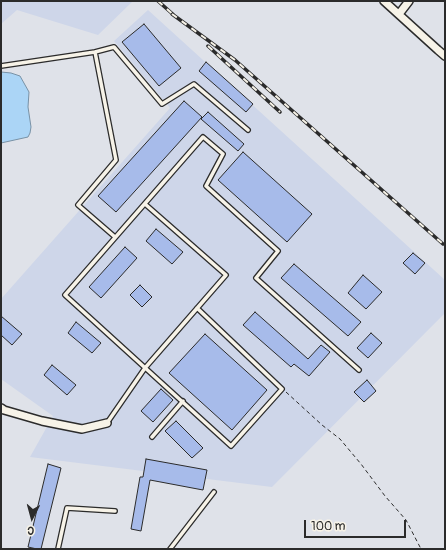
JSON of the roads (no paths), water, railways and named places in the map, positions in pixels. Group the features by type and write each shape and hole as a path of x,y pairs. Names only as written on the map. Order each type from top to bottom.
{"street":[{"path":"384,1 445,56"},
{"path":"399,14 409,1"},
{"path":"1,408 42,421 82,429 107,423"}],"lane":[{"path":"1,66 95,52 114,47 162,104 194,84 248,130"},
{"path":"95,52 116,160 78,205 115,237"},
{"path":"197,308 282,389 231,446 65,295 203,137 224,154 206,186 278,251 256,278 359,370"},
{"path":"107,423 145,368 226,275 144,204"},
{"path":"152,437 183,401"},
{"path":"170,549 214,492"},
{"path":"58,549 67,508 115,511"}],"water":[{"path":"1,72 20,76 29,92 28,107 31,127 28,137 1,143"}],"railway":[{"path":"158,1 176,17"},
{"path":"172,14 235,60 443,244"},
{"path":"208,46 280,112"}]}
